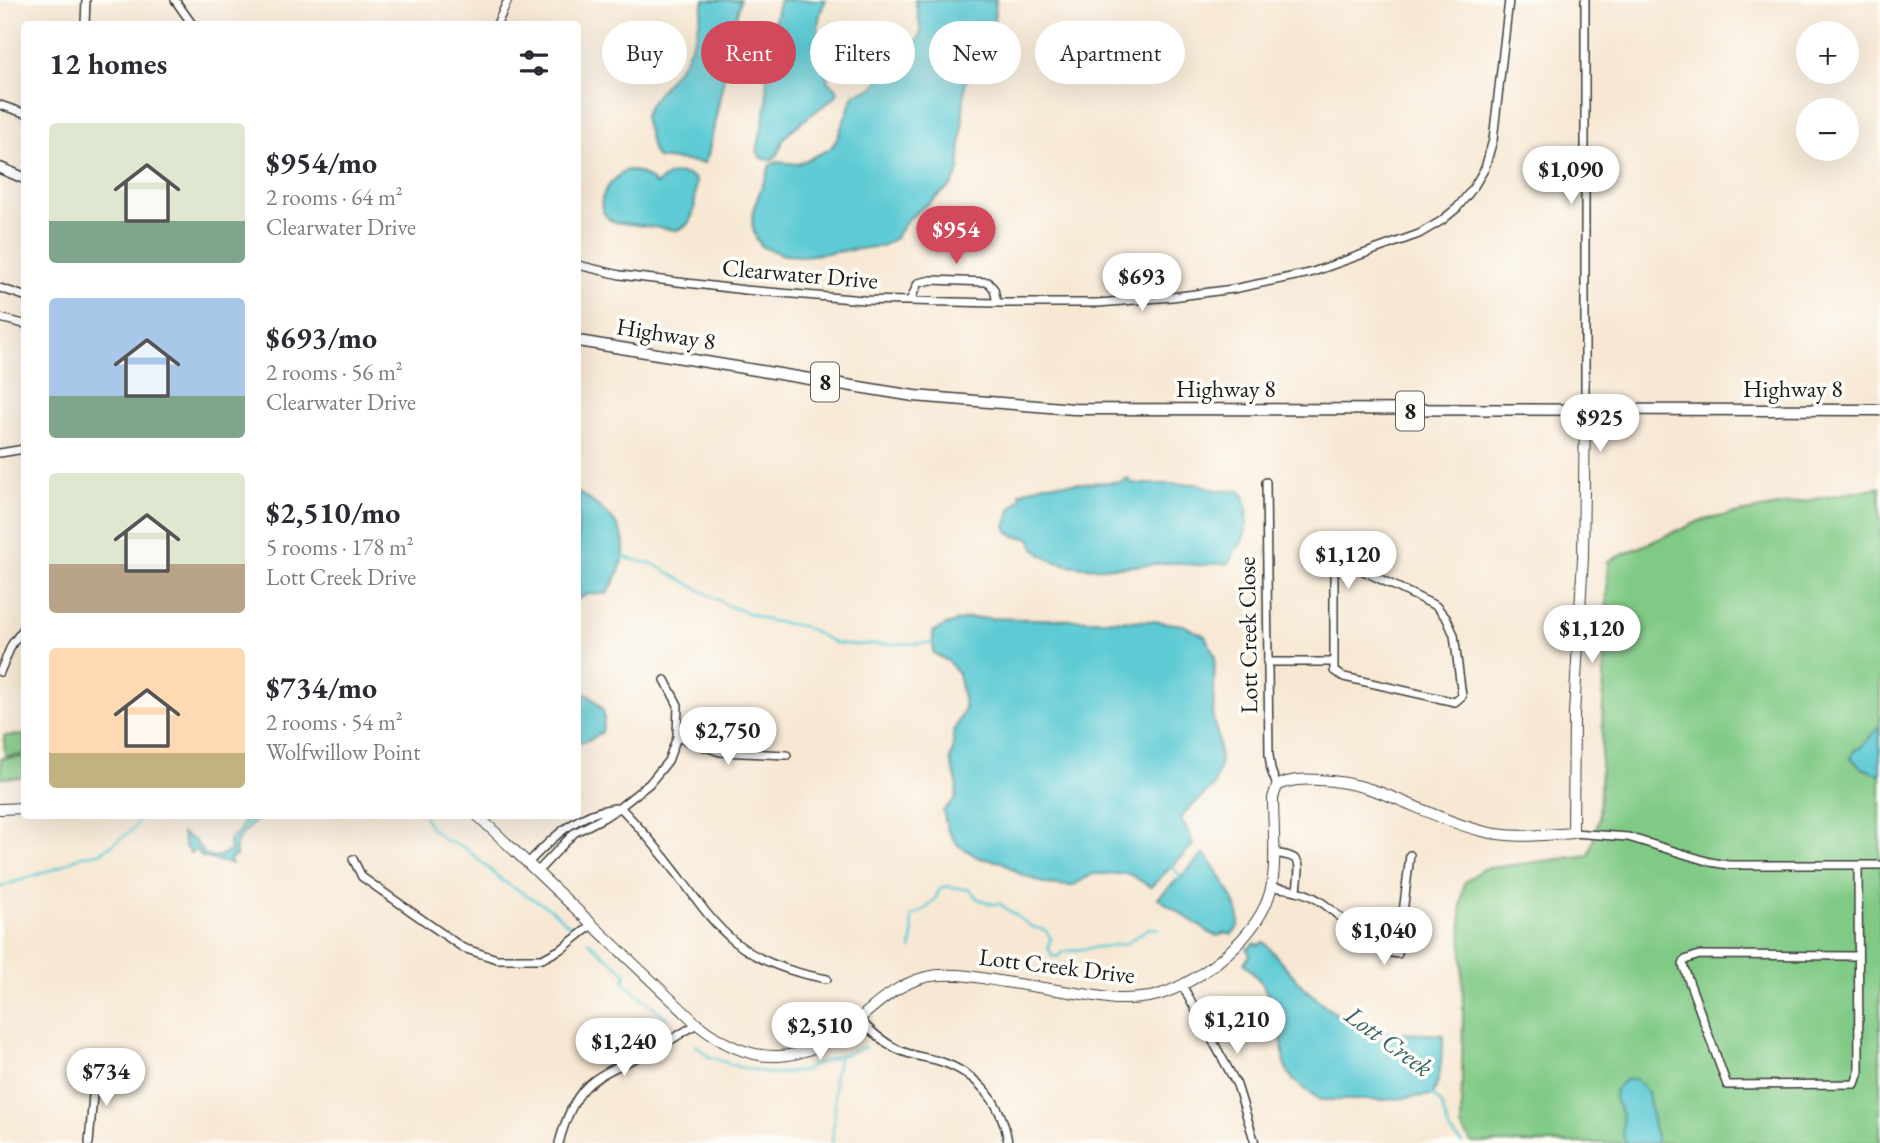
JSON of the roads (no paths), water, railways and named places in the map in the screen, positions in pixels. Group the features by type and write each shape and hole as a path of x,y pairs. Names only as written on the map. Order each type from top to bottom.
{"main road":[{"path":"0,168 21,177"},
{"name":"Highway 8","path":"581,341 880,391 1074,410 1880,410"}],"street":[{"path":"85,21 86,0"},
{"path":"175,0 190,21"},
{"path":"499,21 508,0"},
{"name":"Clearwater Drive","path":"581,266 620,275 685,284 864,300 997,303 1098,303 1172,297 1310,273 1419,234 1457,208 1473,188 1485,167 1493,140 1509,0"},
{"path":"1573,833 1574,714 1583,545 1585,411 1585,0"},
{"path":"0,105 21,112"},
{"path":"910,301 918,283 931,279 988,282 994,289 997,303"},
{"path":"0,288 21,295"},
{"path":"0,318 21,323"},
{"path":"0,453 21,450"},
{"name":"Lott Creek Close","path":"1266,482 1270,765 1277,786"},
{"path":"1351,565 1436,606 1447,619 1454,635 1462,696 1455,702 1344,677 1334,671 1334,662 1334,573 1337,566 1351,565"},
{"path":"0,672 12,644 21,632"},
{"path":"1267,662 1334,662"},
{"path":"537,872 574,833 620,807 649,784 668,761 677,737 678,705 665,680"},
{"path":"677,737 720,752 787,755"},
{"path":"1277,786 1287,781 1347,782 1365,786 1483,832 1523,836 1573,833 1628,836 1702,860 1728,865 1880,865"},
{"name":"Lott Creek Drive","path":"481,819 714,1038 750,1054 778,1056 815,1047 859,1019 883,997 904,984 928,976 955,975 1115,999 1157,995 1182,985 1224,956 1259,918 1272,887 1273,798 1277,786"},
{"path":"528,863 556,833 570,824 601,810 620,807"},
{"path":"620,807 646,834 708,916 734,942 763,961 801,974 827,979"},
{"path":"0,809 21,808"},
{"path":"1273,853 1297,859 1300,865 1297,890"},
{"path":"1272,887 1297,890 1318,900 1370,943 1387,953 1398,954 1410,855"},
{"path":"353,859 362,877 463,948 497,959 542,959 563,948 592,925"},
{"path":"1857,956 1699,955 1685,960 1683,965 1727,1084 1856,1084 1859,1072 1858,865"},
{"path":"1182,985 1237,1085 1255,1143"},
{"path":"859,1019 875,1036 899,1050 961,1069 982,1085 1001,1114 1008,1143"},
{"path":"559,1143 565,1118 578,1094 599,1074 657,1048 697,1024"},
{"path":"89,1143 95,1071"}],"water":[{"path":"704,0 740,0 736,21 701,21 701,84 723,84 704,163 657,158 644,117 649,105 666,84 687,84 687,56 697,32"},
{"path":"780,0 826,0 819,21 810,21 810,84 831,84 838,92 789,132 777,155 770,160 761,158 757,151 767,103 767,84 796,84 796,21 774,21"},
{"path":"915,0 996,0 994,21 929,21 929,84 965,84 959,171 952,185 908,219 895,238 882,246 804,256 784,255 762,247 755,237 753,216 770,165 777,162 798,164 830,149 837,139 856,93 874,88 876,84 915,84 915,42 921,31"},
{"path":"627,170 643,174 656,185 675,174 685,174 696,180 694,210 688,223 676,230 613,222 606,216 602,209 604,194 614,180"},
{"path":"1128,478 1131,483 1139,484 1198,484 1215,490 1240,491 1246,504 1247,522 1243,539 1233,557 1227,564 1172,563 1113,567 1070,565 1052,560 1038,552 1030,538 1013,535 1006,527 1011,509 1021,499 1020,493 1043,484 1121,482"},
{"path":"581,494 616,523 624,546 623,560 607,594 588,594 581,598"},
{"path":"969,618 1152,621 1183,625 1205,636 1215,656 1213,721 1218,737 1220,765 1214,786 1185,812 1181,819 1193,845 1151,887 1129,874 1093,874 1072,886 1046,884 1020,874 1002,862 979,858 958,845 948,831 943,811 956,798 957,783 950,759 953,733 965,708 958,673 948,661 933,653 933,632"},
{"path":"581,690 600,706 604,716 602,732 581,742"},
{"path":"1880,726 1879,774 1862,768 1851,758 1855,749 1859,749"},
{"path":"244,819 256,819 239,839 235,849 236,856 230,859 231,864 202,857 196,850 190,853 182,833 195,841 205,855 216,857 230,852 229,840 240,830"},
{"path":"1204,854 1228,889 1237,910 1238,927 1231,935 1227,933 1217,936 1210,933 1158,898"},
{"path":"1264,942 1303,987 1329,1009 1354,1025 1379,1032 1444,1035 1439,1078 1433,1095 1384,1100 1320,1100 1294,1081 1284,1065 1276,1011 1262,983 1244,963 1250,955 1247,949 1255,943 1258,945"},
{"path":"1636,1079 1648,1094 1657,1143 1626,1143 1624,1138 1623,1119 1615,1089 1625,1080"}],"waterway":[{"path":"622,557 653,564 729,606 770,621 802,626 835,643 936,643"},
{"name":"Lott Creek","path":"0,887 60,867 79,857 102,852 132,830 140,819"},
{"name":"Lott Creek","path":"426,819 431,828 446,841 464,847 504,882 551,909 572,928"},
{"path":"1171,865 1182,878"},
{"name":"Lott Creek","path":"911,949 911,917 928,907 939,890 945,886 970,890 978,899 1000,904 1032,927 1045,930 1051,938 1048,946 1052,956 1057,957 1063,952 1074,950 1125,944 1149,928 1159,929"},
{"name":"Lott Creek","path":"588,941 626,973 624,983 667,1018"},
{"path":"696,1045 708,1056 739,1067 774,1074 804,1071 813,1065 865,1047"},
{"path":"832,1143 834,1078 839,1056"},
{"name":"Lott Creek","path":"1432,1094 1441,1103 1449,1130 1462,1143"}]}
